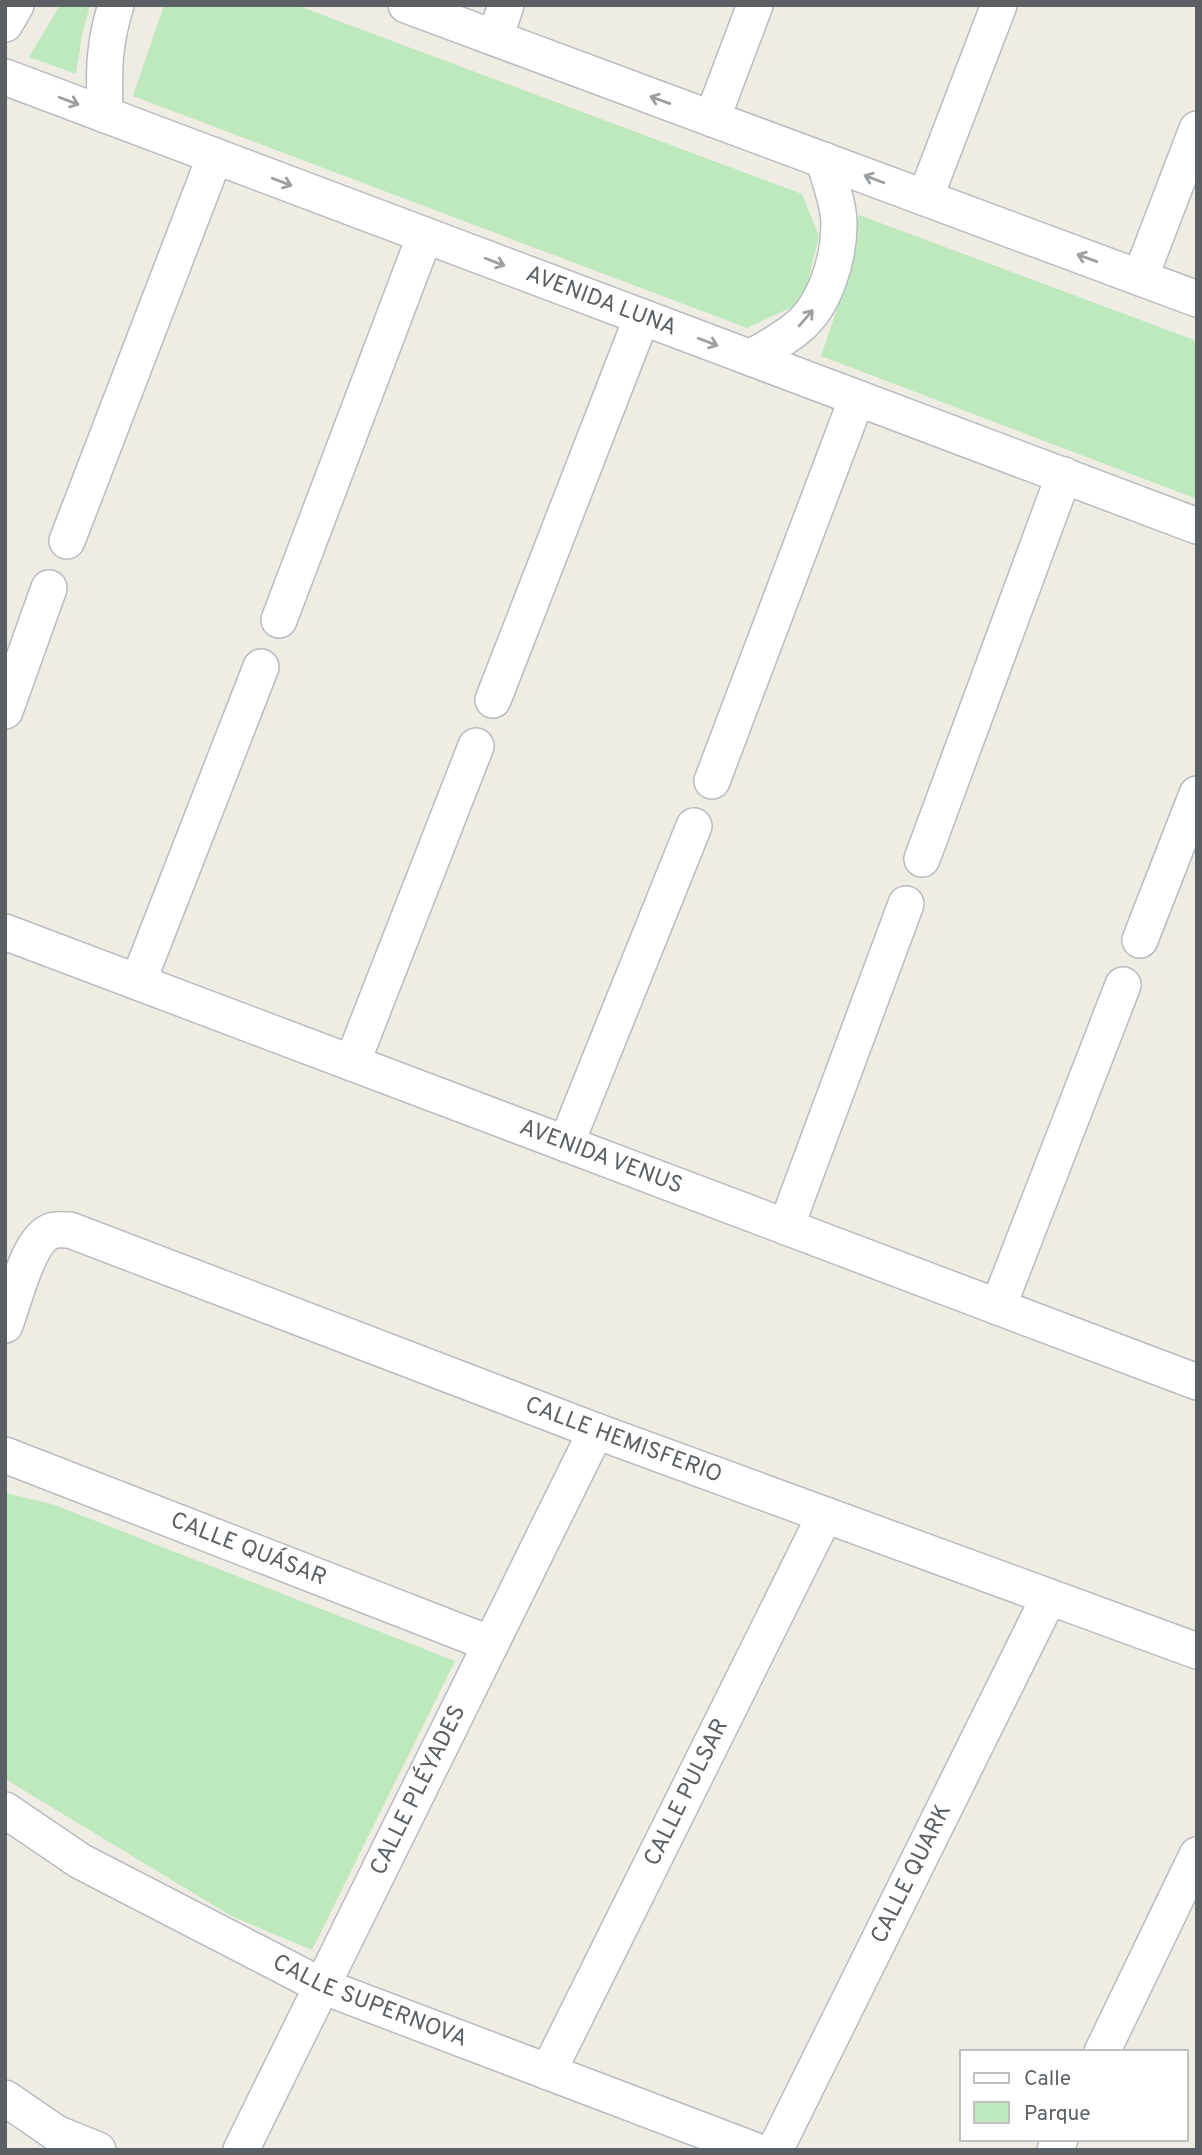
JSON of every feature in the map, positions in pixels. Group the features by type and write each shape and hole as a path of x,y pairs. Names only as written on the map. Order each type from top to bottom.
{"street":[{"path":"5,24 16,5"},
{"path":"105,115 104,64 107,36 116,5"},
{"path":"406,5 1197,299"},
{"path":"495,38 506,5"},
{"path":"712,119 755,5"},
{"path":"925,198 999,5"},
{"name":"AVENIDA LUNA","path":"5,78 1197,526"},
{"path":"1140,278 1197,129"},
{"path":"67,541 215,156"},
{"path":"751,358 797,329 806,320 828,280 836,251 839,223 824,160"},
{"path":"279,620 425,235"},
{"path":"493,700 642,317"},
{"path":"712,781 858,398"},
{"path":"922,859 1064,475"},
{"path":"5,711 49,588"},
{"path":"138,982 261,667"},
{"path":"352,1063 476,746"},
{"path":"1140,940 1197,794"},
{"path":"566,1144 694,826"},
{"path":"786,1227 906,904"},
{"name":"AVENIDA VENUS","path":"5,932 1197,1382"},
{"path":"998,1307 1124,985"},
{"name":"CALLE HEMISFERIO","path":"5,1325 39,1239 51,1230 70,1230 596,1431 1197,1651"},
{"name":"CALLE PLÉYADES","path":"241,2150 596,1431"},
{"name":"CALLE QUÁSAR","path":"5,1454 491,1644"},
{"name":"CALLE PULSAR","path":"548,2072 825,1515"},
{"name":"CALLE QUARK","path":"775,2150 1049,1597"},
{"name":"CALLE SUPERNOVA","path":"5,1810 80,1861 322,1986 754,2150"},
{"path":"1103,2050 1197,1855"},
{"path":"5,2098 56,2133 98,2150"}],"green space":[{"path":"60,5 90,5 76,74 29,57"},
{"path":"164,5 296,5 802,194 819,236 803,302 747,328 133,96"},
{"path":"859,215 1197,341 1197,499 821,356 839,303"},
{"path":"5,1493 52,1504 455,1661 312,1950 233,1917 5,1779"}]}
